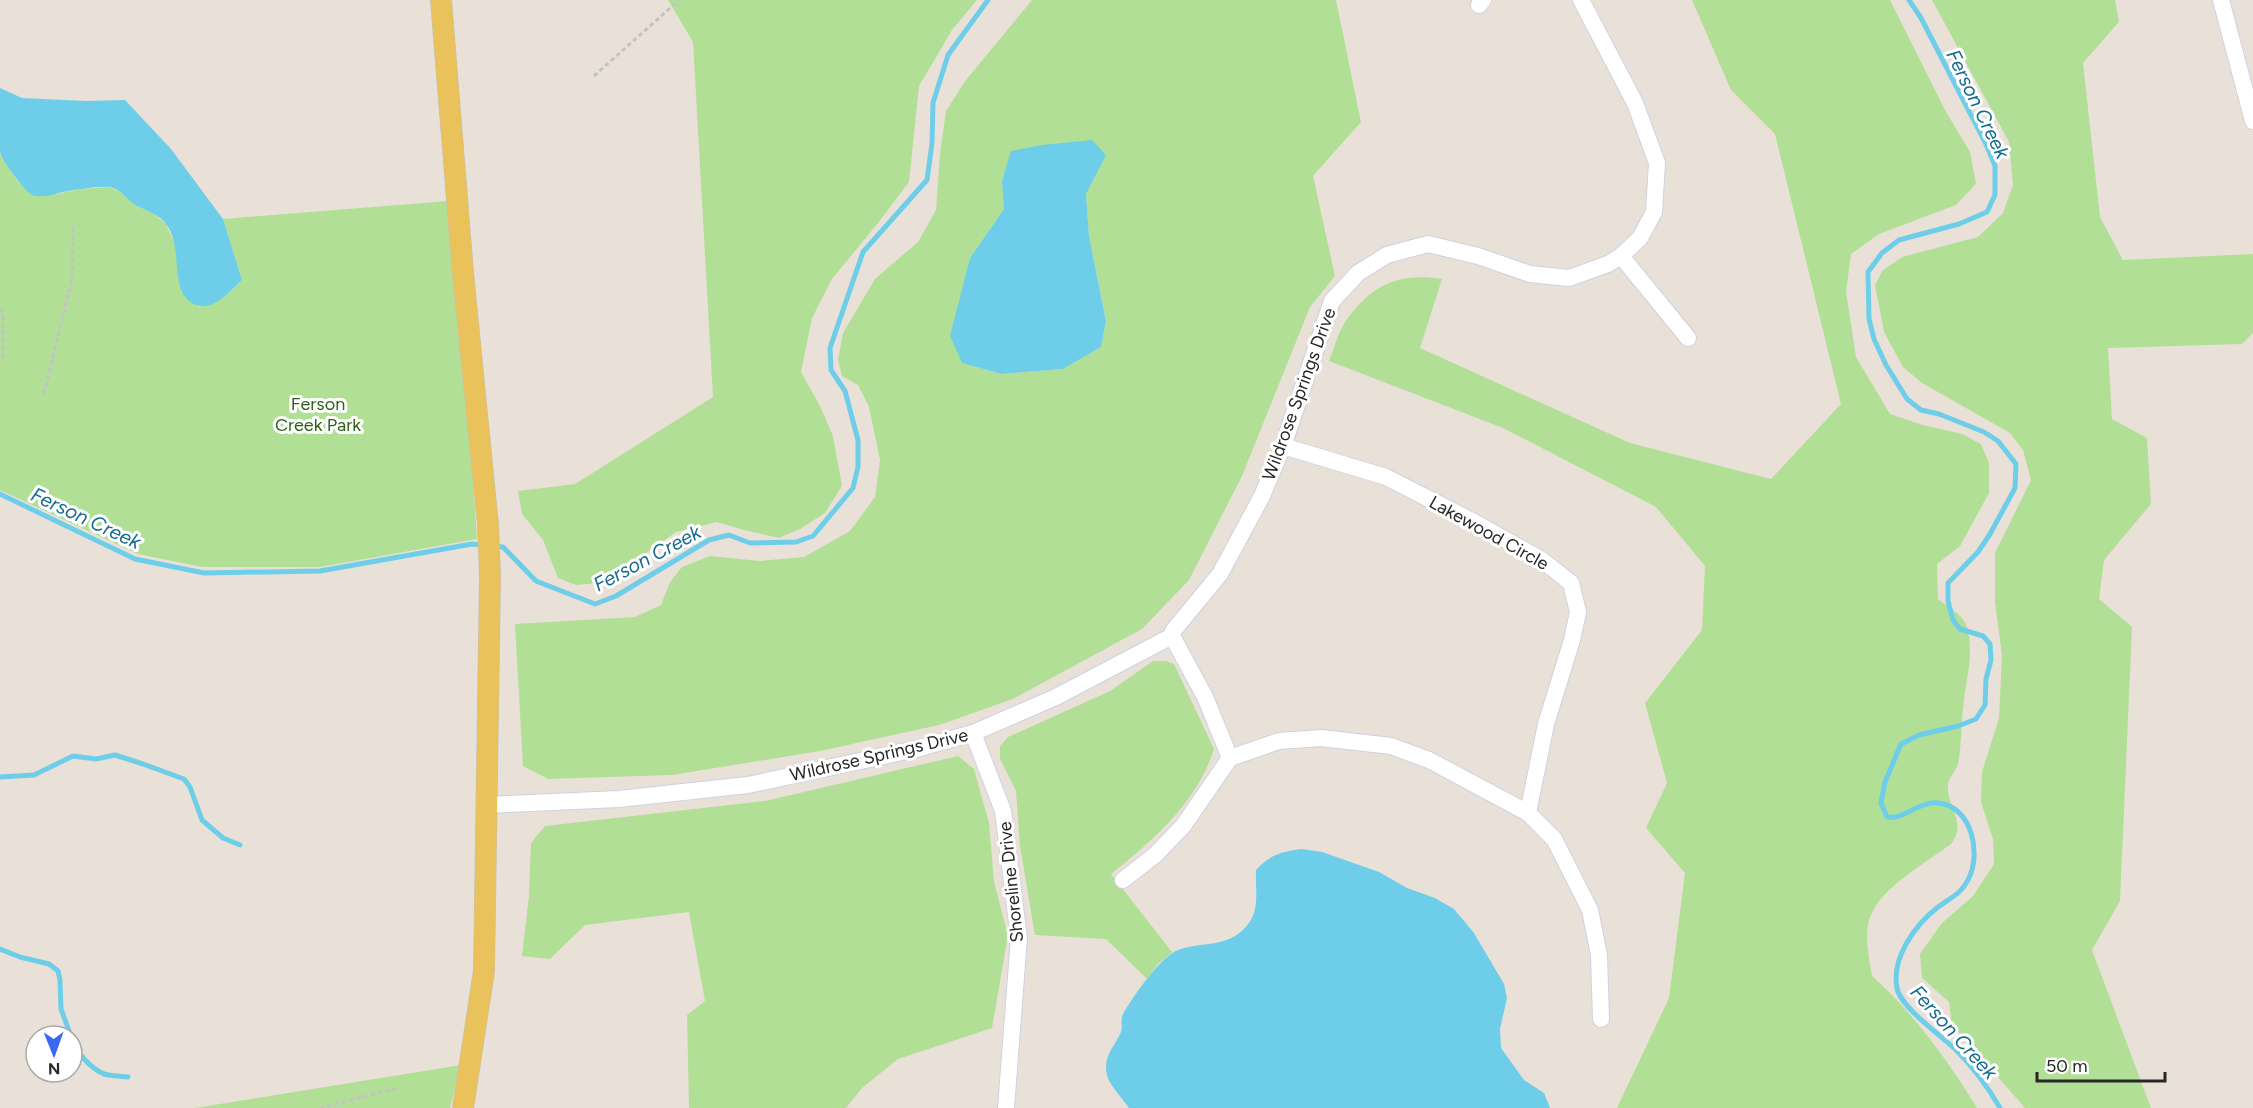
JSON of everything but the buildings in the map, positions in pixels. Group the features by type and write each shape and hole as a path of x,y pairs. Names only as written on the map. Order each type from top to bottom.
{"main road":[{"path":"441,0 463,273 488,525 490,576 484,971 463,1108"}],"street":[{"name":"Wildrose Springs Drive","path":"487,805 620,799 748,785 916,749 973,733 1056,697 1172,636 1173,631 1220,574 1262,496 1283,446 1332,301 1358,273 1387,255 1428,244 1478,256 1530,274 1569,278 1608,264 1621,256 1640,238 1654,212 1656,163 1635,103 1581,0"},
{"path":"2221,0 2253,121"},
{"path":"1621,256 1688,338"},
{"name":"Lakewood Circle","path":"1283,446 1386,477 1542,560 1571,583 1578,612 1572,640 1546,724 1528,813"},
{"path":"1172,636 1205,697 1230,758"},
{"name":"Shoreline Drive","path":"973,733 1003,811 1019,938 1006,1108"},
{"path":"1123,880 1155,855 1183,826 1230,758 1279,741 1321,738 1391,746 1429,760 1528,813 1554,839 1590,910 1599,955 1601,1019"}],"path":[{"path":"594,76 679,0"},
{"path":"45,394 72,278 73,223"},
{"path":"0,309 3,313 3,362"},
{"path":"320,1108 398,1088"}],"green space":[{"path":"668,0 977,0 952,30 919,86 909,182 832,279 812,318 801,372 833,436 842,486 825,513 800,529 779,538 717,522 676,532 599,583 576,585 558,578 543,540 522,514 518,491 575,484 713,397 693,42"},
{"path":"1032,0 1336,0 1361,122 1313,176 1335,276 1310,307 1242,476 1189,580 1142,629 1013,699 939,725 820,751 672,775 548,779 523,766 515,624 635,617 661,605 670,582 682,567 710,556 760,561 804,557 850,531 875,497 880,460 869,407 858,385 842,376 838,360 843,333 875,279 918,242 936,210 946,111 966,80","holes":["1086,194 1089,236 1106,321 1101,347 1063,369 1001,374 962,363 970,258 1004,209"]},
{"path":"1692,0 1890,0 1945,110 1970,152 1976,184 1956,205 1879,234 1851,254 1846,292 1856,357 1890,414 1962,434 1981,444 1989,463 1989,493 1960,546 1937,564 1938,599 1959,615 1965,623 1970,646 1959,756 1957,767 1948,784 1948,793 1957,822 1956,836 1951,844 1885,894 1871,915 1867,929 1872,976 1929,1038 1977,1108 1617,1108 1669,998 1685,873 1646,828 1667,783 1645,703 1702,630 1705,566 1656,507 1503,428 1329,361 1345,322 1355,309 1376,290 1399,280 1426,277 1442,279 1420,348 1630,443 1771,479 1841,404 1775,134 1731,90"},
{"path":"1932,0 2115,0 2119,22 2083,63 2100,217 2123,260 2253,254 2253,333 2242,344 2108,348 2112,419 2147,438 2151,504 2104,560 2099,599 2132,627 2120,901 2092,950 2151,1108 2025,1108 1952,1025 1949,1002 1922,978 1920,954 1941,924 1973,896 1994,864 1993,839 1981,802 1982,772 1999,718 2002,656 1995,602 1995,553 2031,480 2023,450 2010,433 1922,383 1903,367 1884,332 1875,285 1882,271 1902,257 1978,237 2003,213 2013,185 2009,142"},
{"name":"Ferson Creek Park","path":"0,154 18,182 48,196 80,189 109,187 119,191 138,207 150,211 166,224 178,259 178,277 199,307 223,297 242,280 223,219 448,201 467,398 477,539 320,567 202,567 138,554 0,490"},
{"path":"1153,661 1166,661 1174,664 1214,749 1197,786 1172,819 1143,848 1111,874 1172,952 1157,965 1147,979 1106,939 1035,935 1020,846 1016,791 1000,759 1000,746 1008,737 1110,691"},
{"path":"958,756 974,769 989,823 994,882 1008,935 992,1028 898,1059 862,1088 846,1108 689,1108 687,1015 705,1001 689,912 585,925 550,959 522,956 529,896 531,843 545,826 765,801"},
{"path":"461,1065 450,1108 195,1108"}],"water":[{"path":"0,88 22,98 125,100 171,149 223,219 242,280 215,303 196,305 187,299 182,291 172,234 157,216 135,205 117,190 109,187 79,189 48,196 35,196 29,193 1,156"},
{"path":"1092,140 1106,155 1086,194 1089,236 1106,321 1101,347 1063,369 1001,374 962,363 950,336 970,258 1004,209 1002,181 1011,151"},
{"path":"1302,849 1322,852 1379,872 1407,888 1435,898 1454,909 1474,933 1504,984 1507,998 1500,1029 1501,1048 1524,1080 1544,1093 1550,1108 1129,1108 1110,1082 1106,1065 1109,1054 1121,1032 1123,1014 1132,999 1152,973 1171,954 1180,949 1221,942 1240,932 1249,923 1255,910 1256,870 1277,855"}],"waterway":[{"name":"Ferson Creek","path":"493,546 503,547 536,581 595,604 616,596 709,540 729,535 750,543 796,542 813,536 853,488 858,467 858,440 845,391 831,370 830,348 863,252 927,180 932,143 933,103 948,55 988,0"},
{"name":"Ferson Creek","path":"1909,0 1921,18 1986,144 1995,166 1995,195 1987,212 1959,224 1899,240 1882,253 1868,272 1869,319 1874,339 1886,365 1907,399 1921,410 1939,414 1984,432 1998,441 2016,464 2015,488 1990,534 1978,552 1948,583 1948,601 1953,620 1960,629 1983,636 1990,644 1991,660 1986,679 1985,705 1976,719 1958,726 1919,735 1901,744 1885,782 1881,803 1887,817 1900,816 1931,803 1950,806 1959,813 1971,833 1974,857 1968,880 1959,892 1929,914 1913,933 1901,954 1896,977 1897,988 1900,996 1914,1013 1968,1063 2000,1108"},
{"name":"Ferson Creek","path":"0,494 135,559 204,573 320,571 472,544 483,545"},
{"path":"0,777 34,775 73,756 96,759 115,755 184,779 190,787 202,820 223,838 240,845"},
{"path":"0,949 49,964 58,971 61,1009 67,1024"},
{"path":"84,1058 104,1074 128,1077"}]}
